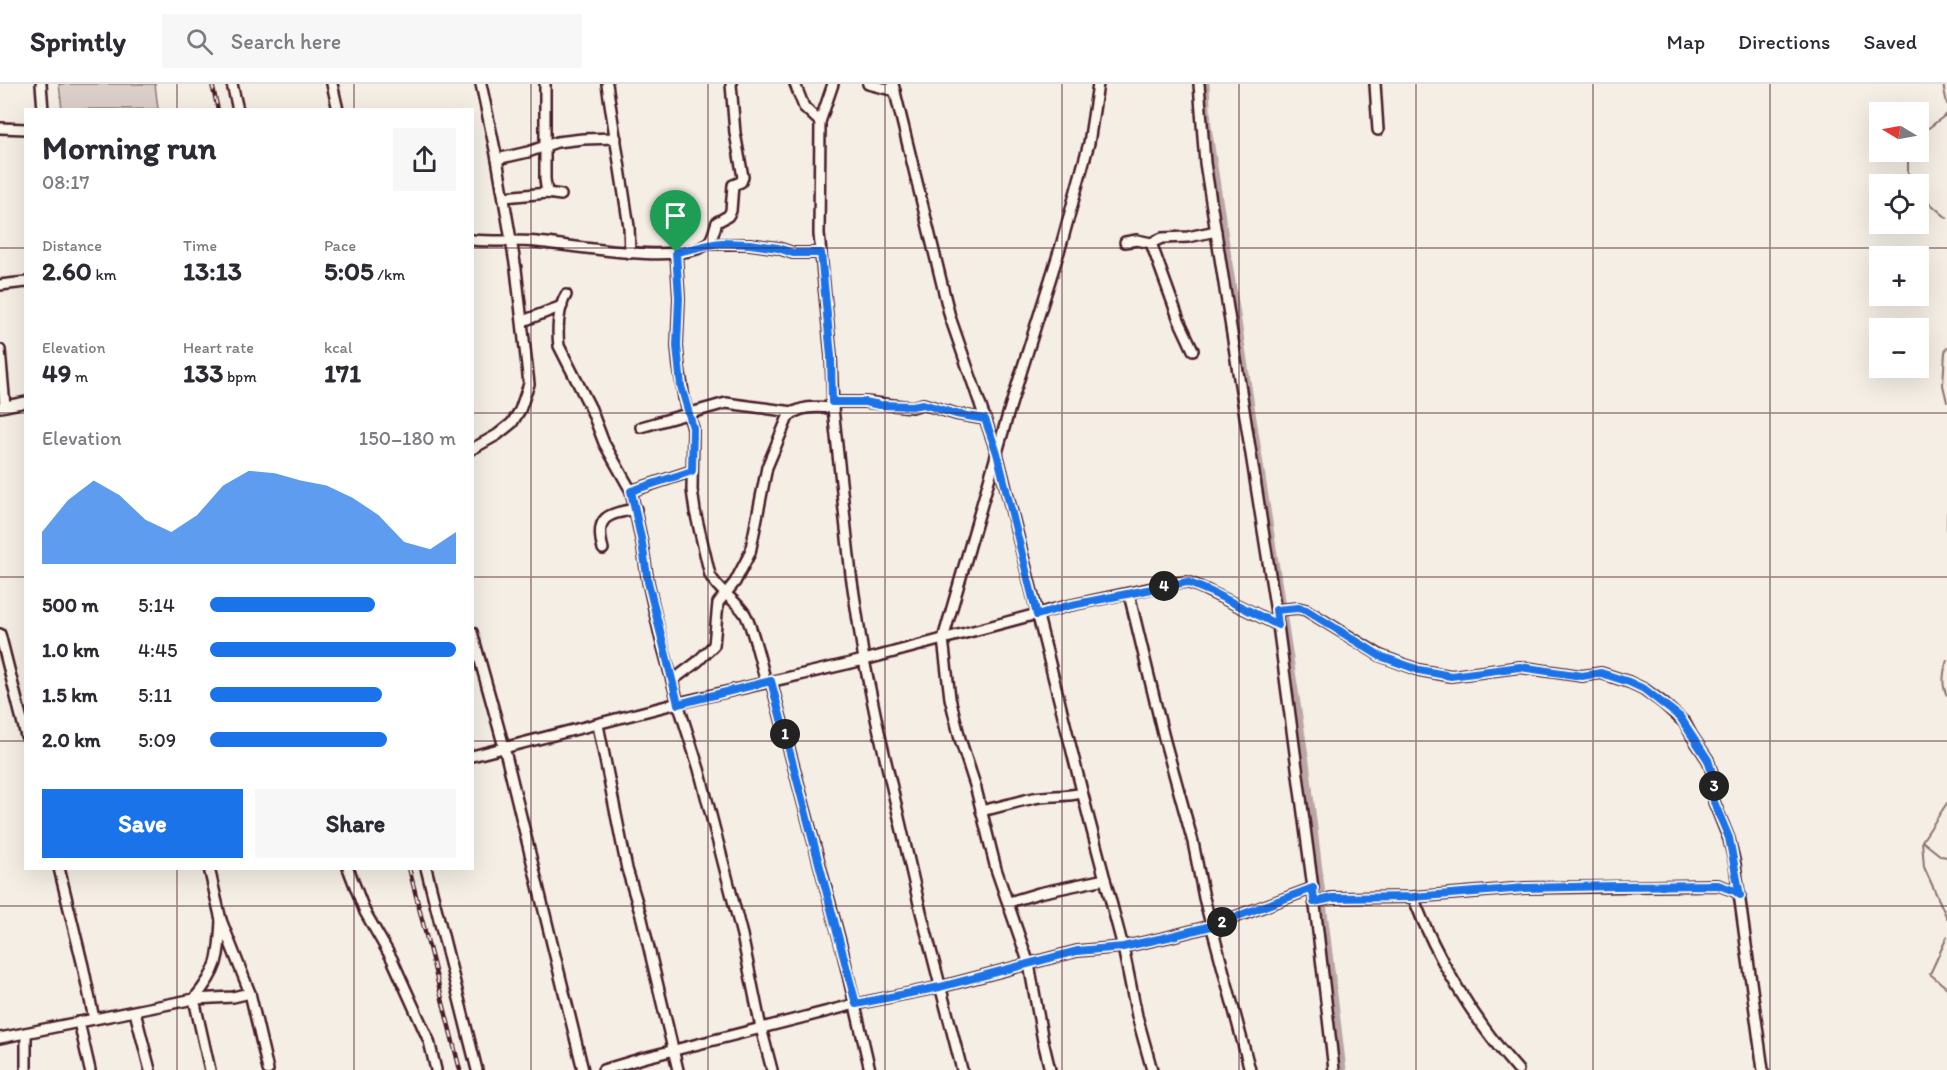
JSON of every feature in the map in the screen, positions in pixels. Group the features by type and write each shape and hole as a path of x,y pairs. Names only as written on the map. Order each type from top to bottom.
{"street":[{"path":"40,84 43,108"},
{"path":"232,84 238,108"},
{"path":"332,84 338,108"},
{"path":"474,448 507,428 520,410 529,384 523,321 504,196 482,84"},
{"path":"545,84 547,193"},
{"path":"607,84 629,227 630,253"},
{"path":"707,244 713,236 717,222 728,216 733,185 741,182 743,177 735,134 731,84"},
{"path":"795,84 804,107 820,122"},
{"path":"833,84 820,122 819,234 842,505 864,660 920,908 962,1070"},
{"path":"867,84 894,88 950,317 997,453 1123,947 1137,1016 1152,1070"},
{"path":"1050,1070 1042,1041 1029,964 996,869 950,698 943,639 1062,242 1089,143 1098,84"},
{"path":"1199,84 1205,163 1276,610 1313,888 1334,1070"},
{"path":"1375,84 1378,130"},
{"path":"0,128 24,129"},
{"path":"497,159 584,138 616,138"},
{"path":"504,196 547,193 561,195"},
{"path":"1125,242 1137,240 1151,243 1162,238 1188,237 1216,231"},
{"path":"474,240 535,242 630,253 676,252 707,244 750,244 778,248 793,253 821,253"},
{"path":"1151,243 1179,320 1193,350"},
{"path":"676,252 679,298 677,346 681,386 693,428 692,471 695,511 706,567 714,583 734,601 746,616 768,682 856,1004 870,1070"},
{"path":"0,285 24,282"},
{"path":"566,295 562,301 559,346 591,409 604,443 631,491 648,582 678,704 699,769 742,935 772,1070"},
{"path":"523,321 562,306"},
{"path":"0,350 2,407 24,402"},
{"path":"640,427 726,403 793,412 814,407 865,402 880,405 923,404 956,414 985,419"},
{"path":"673,680 690,668 714,645 718,603 735,582 750,554 767,467 782,429 793,412"},
{"path":"631,491 692,471"},
{"path":"603,549 600,533 604,519 609,514 636,508"},
{"path":"474,755 864,660 1067,606 1187,582 1278,625"},
{"path":"1129,594 1164,738 1193,842 1211,926 1250,1070"},
{"path":"1276,610 1298,608 1306,610 1380,656 1419,670 1451,676 1520,667 1582,676 1601,673 1644,689 1680,717 1708,760 1714,779 1714,802 1729,838 1740,895 1763,1070"},
{"path":"0,634 24,728"},
{"path":"474,639 504,747 583,1070"},
{"path":"598,725 627,869 642,918 678,1070"},
{"path":"981,811 1032,799 1050,796 1066,797 1082,793"},
{"path":"59,870 94,1019"},
{"path":"209,870 221,920 250,993 268,1070"},
{"path":"349,870 365,912 392,959 429,1041 436,1070"},
{"path":"427,870 477,1070"},
{"path":"1009,902 1105,879"},
{"path":"1314,902 1332,898 1413,897 1525,888 1718,885 1740,895"},
{"path":"603,1070 856,1004 940,987 1077,951 1123,947 1211,926 1313,888"},
{"path":"1413,897 1426,932 1461,993 1518,1070"},
{"path":"194,999 209,981 215,967 219,951 221,920"},
{"path":"0,1038 194,999 234,997 250,993"},
{"path":"194,999 210,1070"},
{"path":"135,1012 150,1070"},
{"path":"79,1022 90,1070"},
{"path":"26,1033 26,1070"}],"shaded area":[{"path":"59,84 155,84 158,108 62,108"}],"waterway":[{"path":"1205,84 1207,127 1305,762 1342,1070"},
{"path":"1943,84 1947,104"},
{"path":"1929,128 1947,114"},
{"path":"1908,162 1908,174"},
{"path":"1929,202 1947,218"},
{"path":"1947,348 1943,385 1947,402"},
{"path":"1947,513 1947,529"},
{"path":"1947,660 1944,673 1947,695"},
{"path":"1947,803 1922,841 1924,867 1947,918"},
{"path":"1922,841 1941,856 1947,857"},
{"path":"1947,937 1930,974 1947,988"}],"railway":[{"path":"212,84 218,108"},
{"path":"410,870 460,1070"}],"route":[{"path":"722,243 750,244 778,248 793,253 821,253 831,356 832,402 912,406 923,404 956,414 985,419 997,453 1037,615 1067,606 1187,582 1278,625 1276,610 1298,608 1306,610 1380,656 1419,670 1451,676 1520,667 1582,676 1601,673 1644,689 1680,717 1708,760 1714,779 1714,802 1729,838 1740,895 1729,888 1718,885 1616,886 1525,888 1413,897 1332,898 1314,902 1313,888 1211,926 1168,937 1123,947 1077,951 940,987 856,1004 771,681 678,704 661,640 631,491 692,471 693,428 681,386 677,346 679,298 676,252 707,244 722,243"}]}
